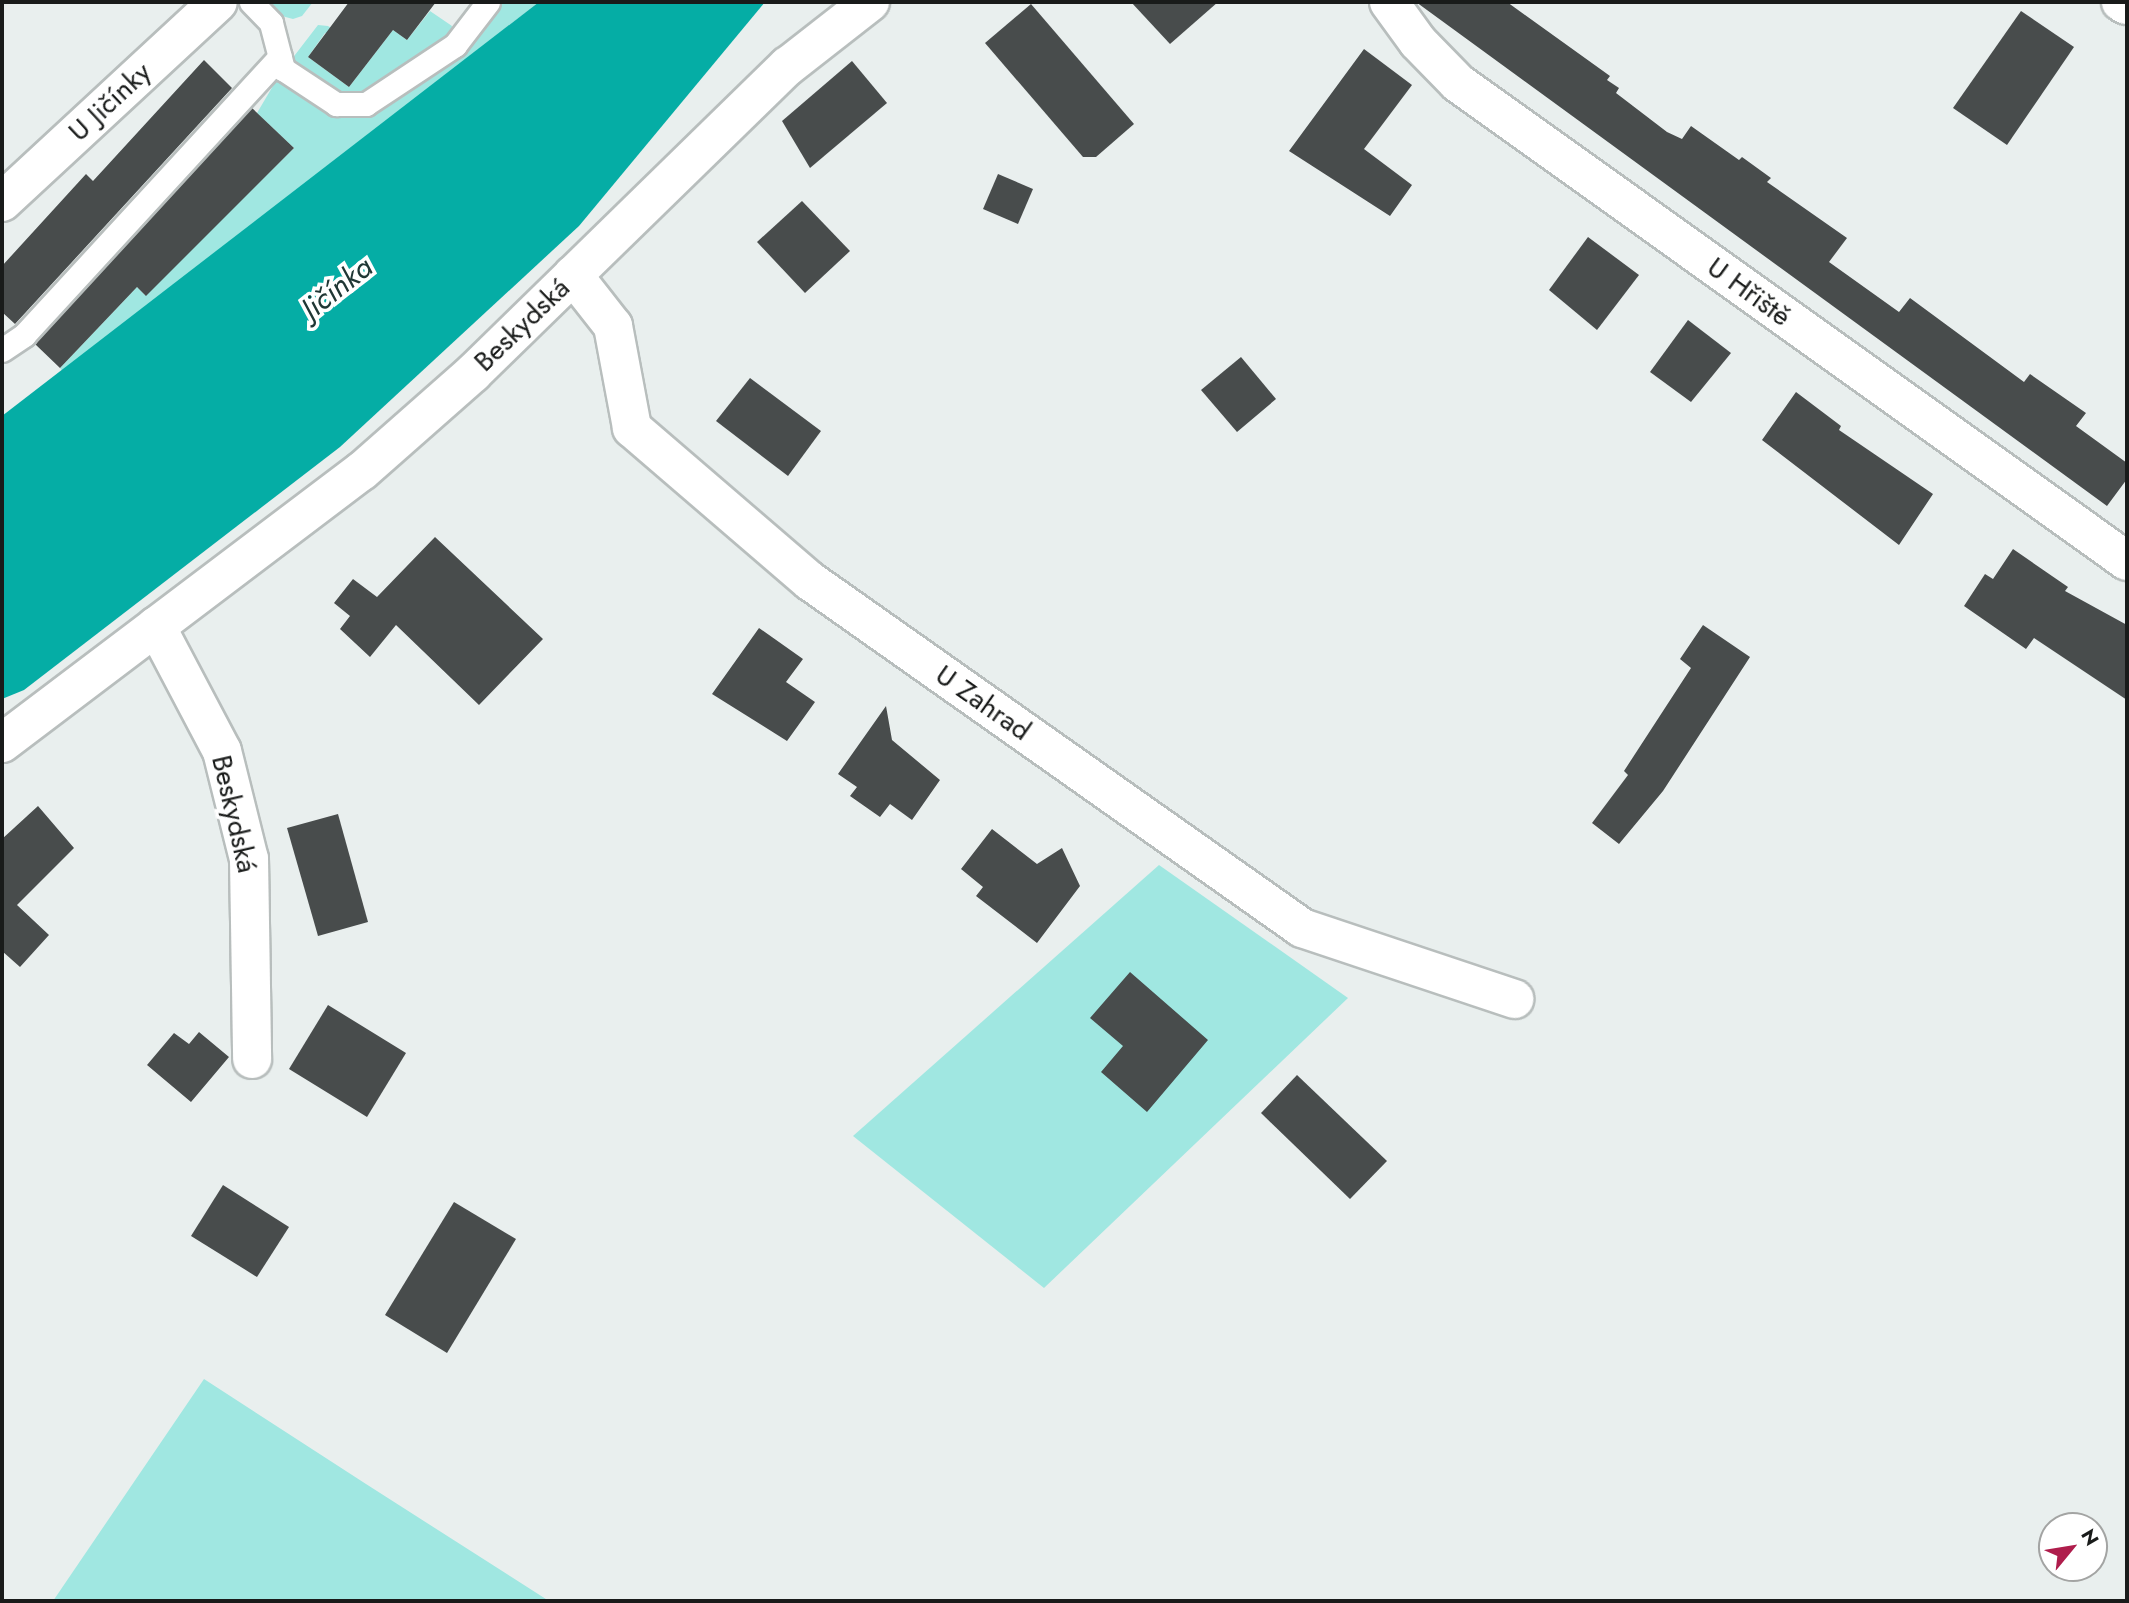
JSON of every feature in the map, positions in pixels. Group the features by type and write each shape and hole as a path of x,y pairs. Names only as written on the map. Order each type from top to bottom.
{"street":[{"name":"U Jičínky","path":"2,202 218,2"},
{"name":"Beskydská","path":"2,743 362,471 573,275 788,66 870,2"},
{"name":"U Hřiště","path":"1389,2 1418,42 1458,83 2127,561"},
{"path":"2121,2 2127,5"},
{"name":"U Zahrad","path":"573,275 613,326 632,428 810,581 1302,928 1514,999"},
{"name":"Beskydská","path":"156,626 222,751 248,859 252,1059"}],"lane":[{"path":"251,2 271,23 283,69 336,104 366,104 455,45 488,2"},
{"path":"2,350 24,335 280,57"}],"shaded area":[{"path":"270,2 313,2 302,16 293,19 278,15"},
{"path":"500,2 539,2 64,373 60,368 137,287 145,295 294,148 257,113 280,74 332,110 478,31"},
{"path":"430,11 452,26 450,39 370,96 339,98 288,64 318,25 328,26 337,32 325,33 308,57 349,87 393,30 407,40"},
{"path":"1159,865 1348,998 1044,1288 853,1136"},
{"path":"204,1379 366,1484 549,1601 53,1601"}],"water":[{"name":"Jičínka","path":"539,2 765,2 579,226 340,447 24,690 2,699 2,416"}],"building":[{"path":"349,2 436,2 407,40 393,30 349,87 308,57"},
{"path":"1131,2 1218,2 1170,44"},
{"path":"1416,2 1507,2 1610,76 1607,80 1619,88 1616,93 1667,132 1682,139 1691,126 1739,160 1742,157 1771,178 1767,182 1847,238 1829,262 1899,312 1910,298 2024,382 2030,374 2086,413 2076,426 2127,463 2127,479 2107,506"},
{"path":"1031,4 1134,124 1096,157 1083,157 985,43"},
{"path":"2021,11 2074,47 2007,145 1953,108"},
{"path":"1364,49 1412,85 1364,149 1412,185 1390,216 1289,151"},
{"path":"204,60 232,88 15,324 2,312 2,266 86,174 93,181"},
{"path":"852,61 887,103 810,168 782,121"},
{"path":"252,108 294,148 146,296 137,287 60,368 35,344"},
{"path":"998,174 1033,189 1018,224 983,209"},
{"path":"802,201 850,251 805,293 757,242"},
{"path":"1588,237 1639,275 1597,330 1549,290"},
{"path":"1688,320 1731,353 1691,402 1650,372"},
{"path":"1241,357 1276,399 1237,432 1201,390"},
{"path":"750,378 821,431 788,476 716,421"},
{"path":"1796,392 1841,426 1839,430 1933,494 1899,545 1762,440"},
{"path":"435,537 543,639 479,705 396,625 370,657 340,629 350,616 334,603 353,579 377,597"},
{"path":"2013,549 2068,587 2065,591 2127,625 2127,700 2034,638 2026,649 1964,606 1985,574 1993,579"},
{"path":"1703,625 1750,657 1663,791 1619,844 1592,823 1628,775 1624,771 1691,668 1680,659"},
{"path":"759,628 803,659 786,682 815,702 787,741 712,694"},
{"path":"886,706 892,740 940,780 912,820 890,804 880,817 850,796 857,787 838,774"},
{"path":"38,806 74,848 17,905 49,935 20,967 2,951 2,839"},
{"path":"338,814 368,922 318,936 287,828"},
{"path":"992,829 1037,864 1062,848 1080,886 1037,943 976,896 983,887 961,869"},
{"path":"1130,972 1208,1040 1147,1112 1101,1072 1123,1046 1090,1018"},
{"path":"328,1005 406,1053 367,1117 289,1069"},
{"path":"199,1032 229,1057 191,1102 147,1065 174,1033 189,1044"},
{"path":"1297,1075 1387,1161 1350,1199 1261,1113"},
{"path":"223,1185 289,1227 257,1277 191,1236"},
{"path":"454,1202 516,1239 447,1353 385,1315"}]}
